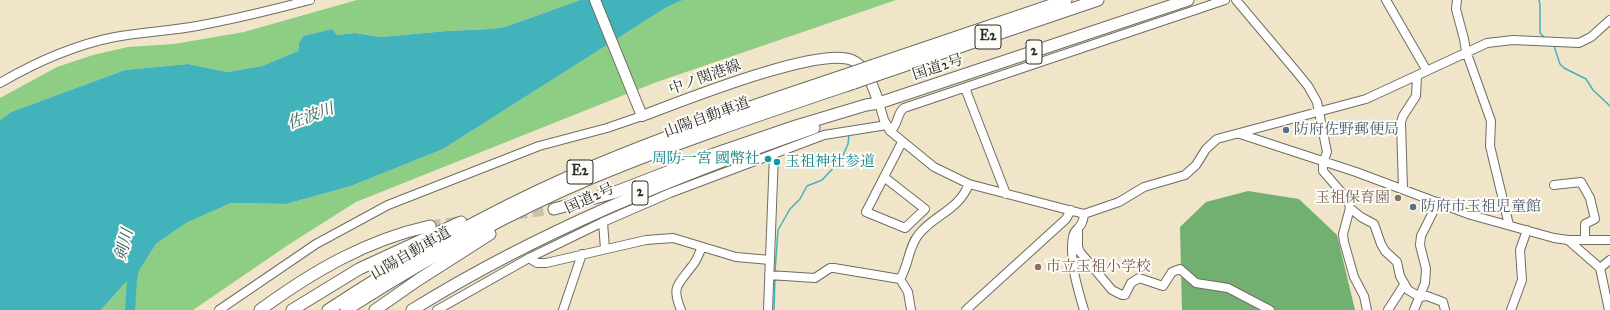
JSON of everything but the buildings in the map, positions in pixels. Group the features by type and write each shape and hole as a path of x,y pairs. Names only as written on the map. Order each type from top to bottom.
{"highway":[{"name":"山陽自動車道","path":"876,70 1066,0"},
{"name":"山陽自動車道","path":"328,310 373,280 436,244 530,195 608,160 669,136 1098,0"},
{"name":"国道2号","path":"554,209 613,193 714,154 796,126 866,105 879,103 1188,0"},
{"name":"山陽自動車道","path":"346,310 438,254 500,221 588,180 852,78"},
{"name":"国道2号","path":"412,310 545,237 635,195 693,171 868,110 879,103"},
{"path":"375,310 474,244 588,180"},
{"path":"292,310 359,269 396,250 508,201 530,195"},
{"path":"260,310 314,273 360,248 382,239 430,226"}],"main road":[{"path":"595,0 642,116"},
{"name":"中ノ関港線","path":"642,116 748,78 812,61 830,58 844,58 857,63 867,75 879,103"}],"street":[{"path":"0,83 37,62 89,44 115,38 240,18 310,0"},
{"path":"437,310 529,258 603,222 670,193 824,135 896,126 900,113 904,108 1226,0"},
{"path":"1236,0 1308,86 1317,102 1327,152 1323,163 1323,171 1348,200 1350,208 1343,234 1344,242 1354,278 1364,296 1368,309"},
{"path":"1386,0 1427,71"},
{"path":"1457,0 1456,9 1464,38 1466,52 1491,121 1490,146 1509,225"},
{"path":"879,103 889,128 902,142 934,167 969,184 1084,214 1118,202 1144,187 1185,174 1196,165 1211,142 1224,137 1240,134 1366,99 1466,52 1497,41 1579,43 1591,38 1610,20"},
{"path":"1403,189 1401,122 1403,116 1416,96 1417,76"},
{"path":"965,88 1006,194"},
{"path":"219,310 316,244 388,205 532,148 561,141 642,116"},
{"path":"1240,134 1403,189 1471,215 1554,238 1568,240 1610,240"},
{"path":"884,177 925,209 905,228 866,212 884,177 902,142"},
{"path":"768,310 774,154"},
{"path":"1554,184 1582,182 1595,219 1585,224 1585,239"},
{"path":"900,279 910,250 919,234 961,200 969,184"},
{"path":"1414,310 1425,283 1426,269 1420,245 1421,236 1438,202"},
{"path":"1350,208 1360,217 1374,224 1385,251 1397,262 1404,285 1414,295 1420,297 1427,296 1443,302 1445,310"},
{"path":"966,310 1066,219 1071,210"},
{"path":"1084,214 1084,223 1073,236 1074,270 1084,310"},
{"path":"603,222 605,249"},
{"path":"1078,229 1078,247 1080,252 1108,285 1118,293 1125,294 1134,280 1139,278 1163,286 1172,272 1180,269 1196,283 1228,288 1270,310"},
{"path":"1511,310 1522,280 1520,250 1527,230"},
{"path":"529,258 537,263 546,263 646,240 673,238 736,257 770,260"},
{"path":"1568,240 1600,268 1610,310"},
{"path":"682,310 676,296 677,285 693,265 702,247"},
{"path":"563,310 582,254"},
{"path":"1600,268 1610,260"},
{"path":"769,275 815,278 830,268 834,268 900,279 908,292 911,310"},
{"path":"1388,310 1404,285"}],"green space":[{"path":"357,0 580,0 505,27 490,29 381,37 355,33 337,35 332,29 303,36 299,43 298,51 262,66 227,72 188,64 125,70 11,112 0,120 0,98 57,67 93,55 128,47 174,44 244,32"},
{"path":"683,0 896,0 654,83 356,202 288,245 193,310 101,310 125,283 137,274 156,244 186,223 231,203 286,204 351,186 443,149 667,7"},
{"path":"1248,191 1299,199 1337,235 1355,310 1182,310 1180,227 1206,202"}],"water":[{"name":"佐波川","path":"580,0 683,0 667,7 443,149 351,186 286,204 231,203 186,223 156,244 137,274 125,283 101,310 0,310 0,120 11,112 125,70 188,64 227,72 262,66 298,51 299,43 303,36 332,29 337,35 355,33 381,37 490,29 505,27"}],"waterway":[{"path":"1539,0 1540,33 1545,38"},
{"path":"1554,46 1560,64 1564,68 1586,79 1593,90 1610,106"},
{"path":"775,272 778,230 790,209 800,199 807,186 822,180 841,160 848,144 849,135"},
{"name":"剣川","path":"130,310 132,279 135,265"},
{"path":"774,310 775,278"}],"tunnel":[{"path":"516,214 554,209"},
{"path":"430,226 457,222"}],"place":[{"name":"防府佐野郵便局","path":"1286,130"},
{"name":"周防一宮 國幣社","path":"768,159"},
{"name":"玉祖神社参道","path":"777,162"},
{"name":"玉祖保育園","path":"1398,198"},
{"name":"防府市玉祖児童館","path":"1413,207"},
{"name":"市立玉祖小学校","path":"1038,267"}]}
